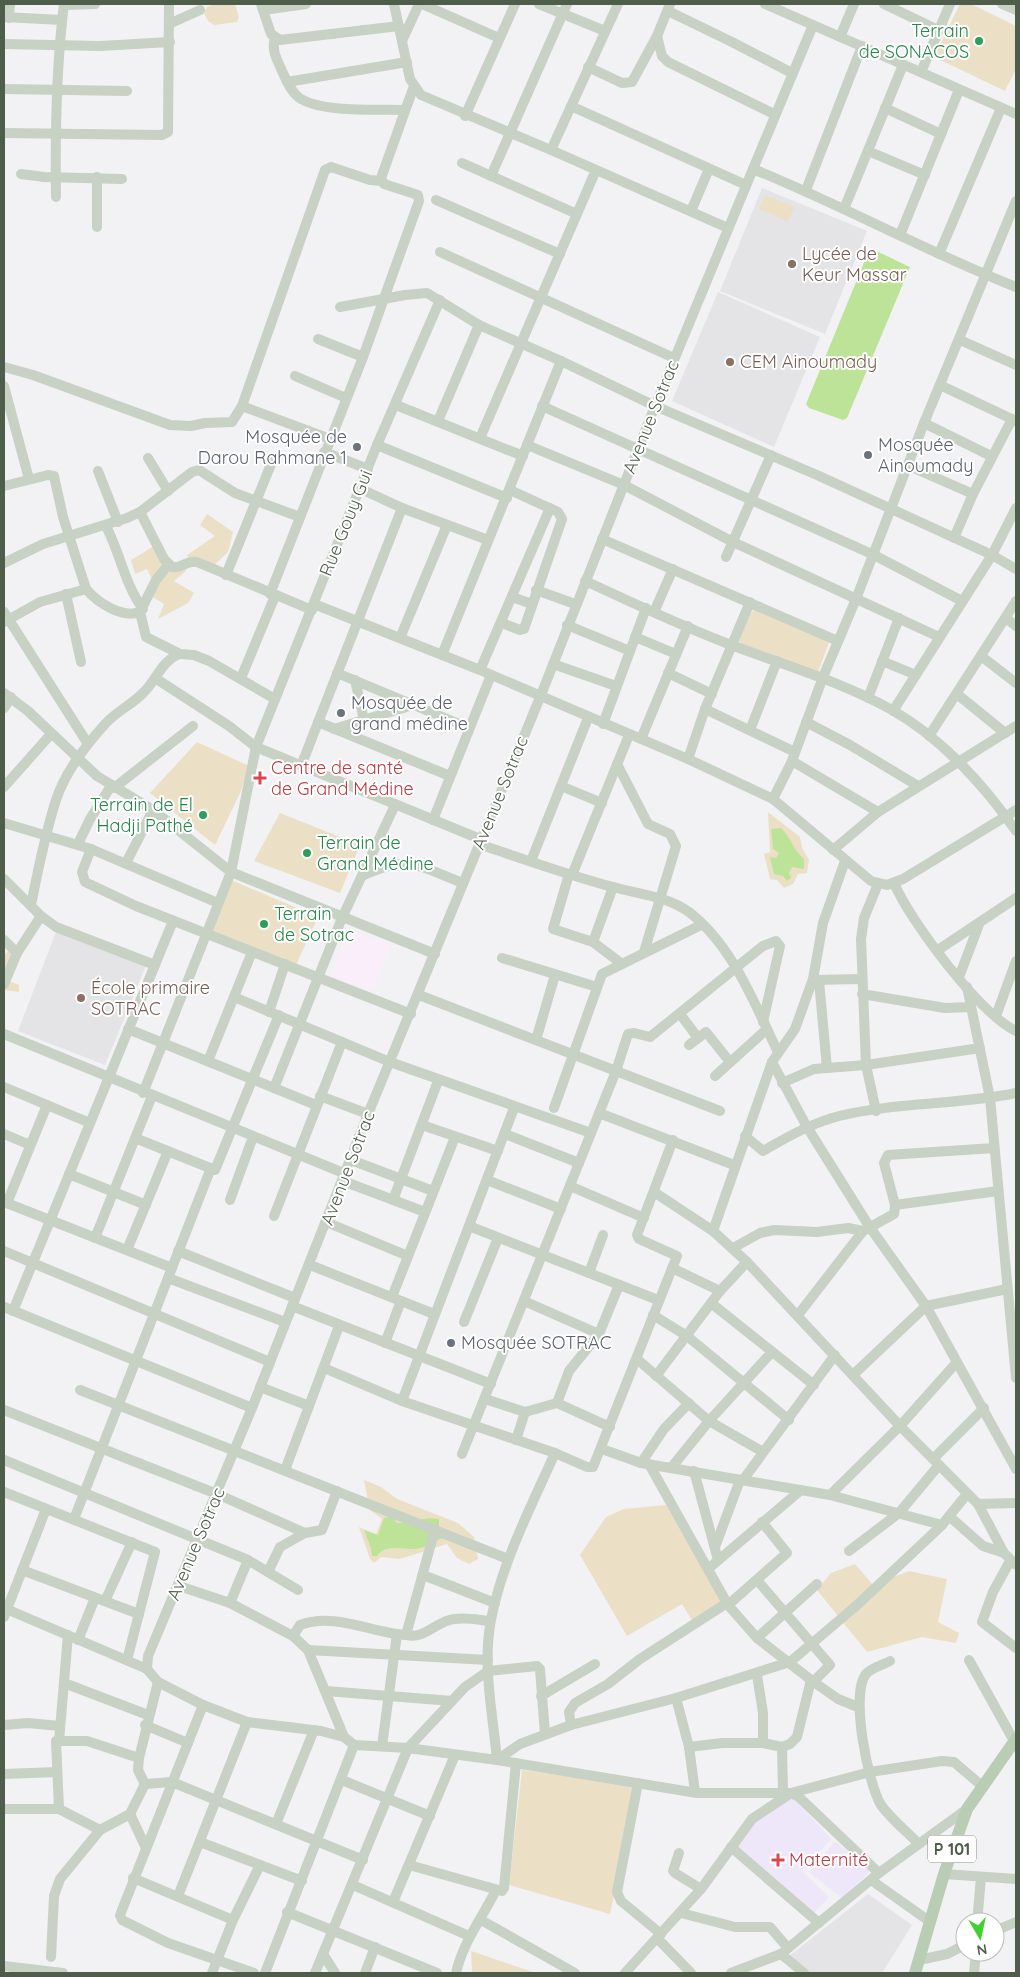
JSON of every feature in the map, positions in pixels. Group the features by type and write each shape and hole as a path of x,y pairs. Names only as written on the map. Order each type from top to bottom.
{"main road":[{"name":"P 101","path":"915,1973 929,1921 967,1809 1015,1740"}],"street":[{"path":"10,4 6,18 62,20"},
{"path":"56,196 54,134 59,46 64,4 94,4"},
{"path":"4,133 162,135 168,132 169,4"},
{"path":"306,4 262,7 275,38 272,47 287,82 300,98 312,104 405,110"},
{"path":"394,4 406,62 414,86 421,95 465,116 552,150 728,228"},
{"path":"402,41 420,4 499,38"},
{"path":"465,116 515,4"},
{"path":"539,4 565,8 605,31"},
{"path":"552,150 618,4"},
{"path":"765,4 959,90 1002,108 1015,111"},
{"path":"840,37 854,4"},
{"path":"884,4 938,30"},
{"path":"921,72 950,4"},
{"path":"1002,4 1016,10"},
{"path":"491,176 565,8"},
{"path":"588,67 622,83 629,84 657,36 669,8 792,74"},
{"path":"170,24 200,10"},
{"name":"Avenue Sotrac","path":"147,1669 148,1656 179,1586 285,1322 310,1265 368,1114 419,995 553,664 584,581 639,449 674,358 774,114 813,25"},
{"path":"275,38 280,40 399,26"},
{"path":"657,36 662,56 668,62 774,114"},
{"path":"4,44 59,46 170,42"},
{"path":"806,190 862,46"},
{"path":"287,82 406,62"},
{"path":"844,209 903,65"},
{"path":"382,181 381,174 414,86"},
{"path":"4,89 127,91"},
{"path":"900,235 959,90"},
{"path":"571,106 746,185"},
{"path":"885,108 941,134"},
{"path":"940,254 1002,108"},
{"path":"868,151 925,175"},
{"path":"462,163 578,214"},
{"path":"4,367 34,375 180,427 205,423 232,422 242,406 326,170 331,167 370,180 382,181 420,198 363,357 324,452 241,678"},
{"path":"691,211 709,169"},
{"path":"753,169 806,190 940,254 1016,287"},
{"path":"480,438 596,170"},
{"path":"20,174 122,179"},
{"path":"96,177 97,226"},
{"path":"436,200 560,254"},
{"path":"772,799 794,757 823,677 874,555 924,423 986,275 1011,228 1016,201"},
{"path":"440,252 674,358"},
{"path":"340,307 421,292 427,293 479,325 561,361 655,406 891,509 992,555 1016,569"},
{"name":"Rue Gouy Gui","path":"96,1238 135,1138 163,1043 231,872 256,746 361,489 377,445 440,300"},
{"path":"438,421 479,325"},
{"path":"318,339 363,357"},
{"path":"960,340 1016,365"},
{"path":"442,655 561,361"},
{"path":"295,376 346,398"},
{"path":"940,385 1014,420 992,456 954,538"},
{"path":"4,386 29,479"},
{"path":"396,405 522,456"},
{"path":"242,406 330,439"},
{"path":"542,406 874,555 962,601"},
{"path":"924,423 992,456"},
{"path":"377,445 550,508 560,515 562,522 522,631 502,623"},
{"path":"527,446 624,485 733,542 939,636"},
{"path":"324,452 368,469"},
{"path":"726,557 770,455"},
{"path":"226,575 274,457"},
{"path":"148,458 168,491"},
{"path":"909,466 973,494"},
{"path":"4,564 32,548 118,522 140,512 192,472 198,470 226,488 300,516"},
{"path":"98,471 118,522"},
{"path":"4,486 48,475 54,476 63,517 86,589 94,598 106,606 124,613 134,614 142,611 156,580 168,565"},
{"path":"361,489 402,508 488,540"},
{"path":"301,766 402,508"},
{"path":"480,670 502,623 550,508"},
{"path":"893,711 992,555 1016,508"},
{"path":"140,512 168,565 175,568 192,561 273,595 358,620 491,674 588,718 688,759 772,799 845,861 878,884 894,883 1016,810"},
{"path":"400,638 447,525"},
{"path":"106,526 118,549 133,594 142,611 146,637 180,654"},
{"path":"602,539 838,641"},
{"path":"603,724 635,637 673,569"},
{"path":"584,581 732,645 823,677 893,711 929,736 957,761 1016,830"},
{"path":"86,589 40,602 5,617 88,744"},
{"path":"536,590 575,604"},
{"path":"66,594 81,662"},
{"path":"512,597 532,604"},
{"path":"929,736 1016,601"},
{"path":"688,759 705,709 750,602"},
{"path":"868,698 899,618"},
{"path":"1006,618 1016,626"},
{"path":"567,625 630,651"},
{"path":"641,739 688,626"},
{"path":"635,637 676,654"},
{"path":"31,904 56,800 78,760 88,744 107,722 141,695 156,678 165,662 172,656 180,654 194,655 209,661 241,678 275,700"},
{"path":"981,656 1016,683"},
{"path":"750,730 777,661"},
{"path":"882,661 916,675"},
{"path":"553,664 616,686"},
{"path":"337,673 469,728"},
{"path":"668,673 712,694"},
{"path":"433,820 491,674"},
{"path":"156,678 256,746 301,766 532,862 571,875 661,899 688,912 716,939 736,968 778,1052"},
{"path":"355,680 364,720"},
{"path":"957,694 1005,733"},
{"path":"4,708 7,695 78,760 113,787 153,810 231,872 435,954"},
{"path":"334,729 413,705"},
{"path":"705,709 750,730 878,812"},
{"path":"532,862 588,718"},
{"path":"318,722 450,776"},
{"path":"806,722 850,744 918,786"},
{"path":"78,844 90,819 113,787 193,726"},
{"path":"833,850 878,812 957,761 1016,726"},
{"path":"4,787 51,734"},
{"path":"622,964 593,942 553,929 571,875 629,735"},
{"path":"617,764 648,824 670,834 675,842 674,854 644,952"},
{"path":"561,786 602,803"},
{"path":"274,1088 342,918 395,805"},
{"path":"126,863 153,810"},
{"path":"4,823 78,844 218,903"},
{"path":"91,849 82,872 85,882 136,906 411,1014"},
{"path":"827,1068 816,980 823,923 845,861"},
{"path":"362,876 384,866 408,863 463,883"},
{"path":"4,879 41,916 56,927 155,964"},
{"path":"894,883 917,925 967,986 996,1016 1016,1030"},
{"path":"876,1111 866,1065 861,979 862,927 878,884"},
{"path":"593,942 613,887"},
{"path":"938,950 1016,898"},
{"path":"4,984 17,953 41,916"},
{"path":"173,920 33,1263 8,1309 252,1408"},
{"path":"959,976 980,922"},
{"path":"554,1108 602,974 701,925"},
{"path":"4,940 17,953"},
{"path":"462,1454 591,1134 628,1034 634,1033 650,1037 763,946 776,941 780,946 765,1025 715,1076"},
{"path":"208,1061 252,952"},
{"path":"502,958 597,987"},
{"path":"996,1016 1016,961"},
{"path":"135,1138 215,1170 252,1079 274,1013 285,964"},
{"path":"536,1040 556,975"},
{"path":"816,980 861,979"},
{"path":"713,1231 744,1136 772,1062 796,1029 816,980"},
{"path":"967,986 990,1098 1008,1288 1013,1316 1016,1378"},
{"path":"862,994 930,1006 971,1006"},
{"path":"419,995 720,1111"},
{"path":"234,997 438,1081 591,1134"},
{"path":"680,1014 694,1042 706,1032 730,1062"},
{"path":"128,1029 274,1088 368,1114"},
{"path":"4,1034 297,1155 393,1200 425,1212"},
{"path":"274,1216 342,1042"},
{"path":"782,1082 814,1068 866,1065 980,1048"},
{"path":"772,1062 807,1127 866,1228 926,1306 1016,1469"},
{"path":"393,1200 438,1081"},
{"path":"4,1087 90,1122"},
{"path":"744,1136 763,1150 807,1127 839,1116 990,1098 1016,1093"},
{"path":"47,1105 5,1202 172,1268"},
{"path":"402,1401 417,1356 514,1108"},
{"path":"599,1113 734,1165"},
{"path":"422,1125 498,1151"},
{"path":"4,1134 30,1145"},
{"path":"505,1134 579,1163"},
{"path":"230,1200 253,1137"},
{"path":"384,1343 408,1256 456,1137"},
{"path":"324,1368 402,1401 555,1453 587,1467 594,1466 677,1254 637,1238 673,1140"},
{"path":"798,1315 866,1228 894,1214 895,1204 884,1163 888,1155 994,1148"},
{"path":"128,1250 168,1151"},
{"path":"351,1160 433,1191"},
{"path":"74,1519 211,1168"},
{"path":"69,1174 146,1205"},
{"path":"487,1180 561,1209"},
{"path":"570,1186 644,1218"},
{"path":"895,1204 998,1190"},
{"path":"654,1192 713,1231 747,1262 854,1374 900,1426 978,1504 1010,1560"},
{"path":"326,1222 408,1256"},
{"path":"469,1226 658,1300"},
{"path":"733,1248 760,1233 774,1230 817,1232 866,1228"},
{"path":"589,1273 603,1236"},
{"path":"464,1322 498,1238"},
{"path":"4,1251 270,1362"},
{"path":"178,1251 294,1302 339,1326 491,1384"},
{"path":"656,1376 720,1292 747,1262"},
{"path":"310,1265 434,1314"},
{"path":"672,1268 720,1292"},
{"path":"168,1278 285,1322"},
{"path":"557,1404 569,1371 598,1334 619,1285"},
{"path":"854,1374 926,1306 1008,1288"},
{"path":"524,1302 598,1334"},
{"path":"712,1303 814,1385"},
{"path":"653,1315 687,1336 789,1420"},
{"path":"285,1470 339,1326"},
{"path":"672,1468 709,1421 772,1352"},
{"path":"715,1547 741,1480 789,1420 835,1355"},
{"path":"637,1360 709,1421 763,1452"},
{"path":"830,1495 900,1426 957,1362"},
{"path":"260,1387 309,1406"},
{"path":"80,1390 435,1529 508,1560"},
{"path":"485,1399 525,1412 557,1404 610,1427"},
{"path":"645,1464 664,1429 689,1403"},
{"path":"849,1551 899,1513 936,1462 984,1408"},
{"path":"4,1410 217,1494 305,1533"},
{"path":"516,1440 525,1412"},
{"path":"602,1449 645,1464 830,1495 942,1525"},
{"path":"497,1760 488,1671 490,1621 508,1560 555,1453"},
{"path":"4,1460 248,1560 298,1590"},
{"path":"645,1464 728,1604 757,1638 838,1699 858,1706"},
{"path":"694,1471 718,1560"},
{"path":"708,1569 801,1490"},
{"path":"268,1572 280,1547 305,1533 322,1530 337,1491"},
{"path":"4,1492 156,1552 127,1660"},
{"path":"497,1760 520,1744 571,1725 757,1675 790,1662 856,1606 942,1525 968,1494"},
{"path":"978,1504 1016,1503"},
{"path":"46,1508 5,1612 73,1637 147,1669 158,1682 203,1705 247,1722 314,1730 344,1738 354,1746 408,1748 497,1760 695,1792 787,1793 870,1772 942,1761 954,1762 982,1786"},
{"path":"949,1516 982,1546 1010,1560"},
{"path":"571,1725 569,1712 575,1703 608,1684 640,1659 728,1604 787,1553 762,1522"},
{"path":"382,1746 390,1697 394,1654 423,1575 435,1529"},
{"path":"59,1809 56,1741 59,1741 64,1683 73,1637 100,1600 132,1542"},
{"path":"230,1603 248,1560"},
{"path":"1010,1560 993,1592 982,1622 1016,1648"},
{"path":"22,1570 139,1614"},
{"path":"423,1575 495,1602"},
{"path":"689,1747 722,1743 763,1743 782,1747 790,1744 797,1737 812,1681 830,1664 757,1580"},
{"path":"757,1638 817,1584"},
{"path":"179,1586 230,1603 293,1636 308,1650 344,1738"},
{"path":"293,1636 300,1625 321,1621 343,1622 413,1636 421,1635 454,1618 490,1621"},
{"path":"308,1650 488,1660"},
{"path":"969,1660 1015,1740"},
{"path":"890,1661 867,1673 862,1683 858,1706 870,1772 881,1804 918,1844"},
{"path":"541,1696 595,1664"},
{"path":"315,1973 353,1885 408,1748 465,1687 488,1671 537,1666 540,1669 545,1734"},
{"path":"757,1675 763,1713 763,1743"},
{"path":"145,1784 138,1770 138,1758 158,1682"},
{"path":"64,1683 147,1720 188,1743"},
{"path":"326,1691 452,1701"},
{"path":"676,1698 689,1747 695,1792"},
{"path":"203,1705 120,1914 122,1920 168,1943 254,1973"},
{"path":"178,1896 247,1722"},
{"path":"4,1724 28,1723 60,1726"},
{"path":"276,1824 314,1730"},
{"path":"59,1741 87,1741 138,1758"},
{"path":"265,1973 287,1912 302,1881 354,1746"},
{"path":"782,1747 787,1793"},
{"path":"393,1902 455,1755"},
{"path":"409,1865 502,1891 504,1888 516,1763"},
{"path":"4,1774 57,1772"},
{"path":"342,1780 430,1816"},
{"path":"145,1784 172,1782 363,1860"},
{"path":"638,1783 617,1892 621,1901 659,1936 691,1973"},
{"path":"51,1957 54,1896 60,1880 100,1830 130,1814 145,1784"},
{"path":"626,1973 681,1913 752,1819 787,1793"},
{"path":"787,1793 799,1797 875,1877 929,1921"},
{"path":"4,1809 59,1809 100,1830"},
{"path":"731,1973 785,1951 875,1877 967,1809"},
{"path":"130,1814 146,1848"},
{"path":"200,1842 302,1881"},
{"path":"731,1848 819,1923"},
{"path":"679,1853 673,1871 700,1889"},
{"path":"212,1973 233,1920 260,1865"},
{"path":"944,1874 1016,1879"},
{"path":"978,1912 981,1876"},
{"path":"133,1878 233,1920"},
{"path":"353,1885 469,1936"},
{"path":"456,1973 469,1936 481,1920 496,1890"},
{"path":"287,1912 437,1973"},
{"path":"681,1913 735,1927 770,1927 785,1951 804,1973"},
{"path":"481,1920 575,1973"},
{"path":"366,1973 375,1947"},
{"path":"918,1960 947,1954 955,1950"},
{"path":"324,1954 335,1973"},
{"path":"4,1966 63,1973"}],"shaded area":[{"path":"214,4 235,4 239,17 237,22 214,25 208,21 204,13 207,7"},
{"name":"Terrain de SONACOS","path":"960,4 971,4 1016,26 1016,69 1005,91 934,57"},
{"name":"Lycée de Keur Massar","path":"762,188 867,231 825,334 720,291"},
{"path":"765,195 794,207 788,222 759,209"},
{"path":"870,248 910,267 847,418 843,420 809,408 806,404"},
{"name":"CEM Ainoumady","path":"718,292 820,337 774,447 672,401"},
{"path":"207,514 233,532 228,552 209,570 189,561 187,555 215,536 200,525"},
{"path":"154,546 162,558 183,566 186,571 174,581 194,593 188,603 158,619 164,604 151,596 152,579 147,569 135,574 131,560"},
{"path":"754,609 830,640 818,672 743,646 739,641 743,626"},
{"name":"Terrain de El Hadji Pathé","path":"197,742 249,766 241,791 215,845 150,793"},
{"path":"768,812 800,837 802,848 809,860 807,873 798,874 793,884 784,888 777,880 770,879 764,854 770,852"},
{"name":"Terrain de Grand Médine","path":"280,813 360,845 340,893 254,861"},
{"path":"781,828 804,859 804,869 792,867 789,873 791,878 787,881 783,876 774,874 770,857 776,858 779,853 773,849 771,829"},
{"name":"Terrain de Sotrac","path":"231,880 318,917 295,967 211,931"},
{"path":"349,929 391,945 373,992 331,976"},
{"name":"École primaire SOTRAC","path":"56,932 146,965 105,1065 18,1031"},
{"path":"8,951 16,959 7,980 19,985 19,992 5,990 4,993 4,955"},
{"path":"364,1480 381,1487 397,1499 458,1523 474,1537 478,1559 469,1564 457,1558 447,1544 400,1559 381,1557 374,1563 370,1559 359,1527 376,1534 382,1519 370,1510"},
{"path":"666,1505 723,1604 693,1622 682,1604 627,1636 580,1555 606,1517 624,1509"},
{"path":"392,1517 397,1523 433,1518 439,1519 439,1527 446,1536 428,1546 411,1549 390,1548 377,1556 372,1556 364,1530 378,1535 384,1518"},
{"path":"855,1564 873,1585 909,1571 947,1579 938,1622 959,1633 956,1643 922,1637 867,1652 817,1590 831,1573"},
{"path":"522,1770 637,1786 610,1914 509,1885"},
{"name":"Maternité","path":"793,1797 831,1839 802,1871 829,1897 812,1915 729,1848 757,1819"},
{"path":"835,1842 871,1870 842,1898 809,1872"},
{"path":"868,1894 912,1925 882,1973 808,1973 788,1957"},
{"path":"471,1951 536,1973 472,1973"}],"place":[{"name":"Terrain de SONACOS","path":"979,41"},
{"name":"Lycée de Keur Massar","path":"792,264"},
{"name":"CEM Ainoumady","path":"730,362"},
{"name":"Mosquée de Darou Rahmane 1","path":"357,447"},
{"name":"Mosquée Ainoumady","path":"868,455"},
{"name":"Mosquée de grand médine","path":"341,713"},
{"name":"Centre de santé de Grand Médine","path":"260,778"},
{"name":"Terrain de El Hadji Pathé","path":"203,815"},
{"name":"Terrain de Grand Médine","path":"307,853"},
{"name":"Terrain de Sotrac","path":"264,924"},
{"name":"École primaire SOTRAC","path":"81,998"},
{"name":"Mosquée SOTRAC","path":"451,1343"},
{"name":"Maternité","path":"778,1860"}]}
